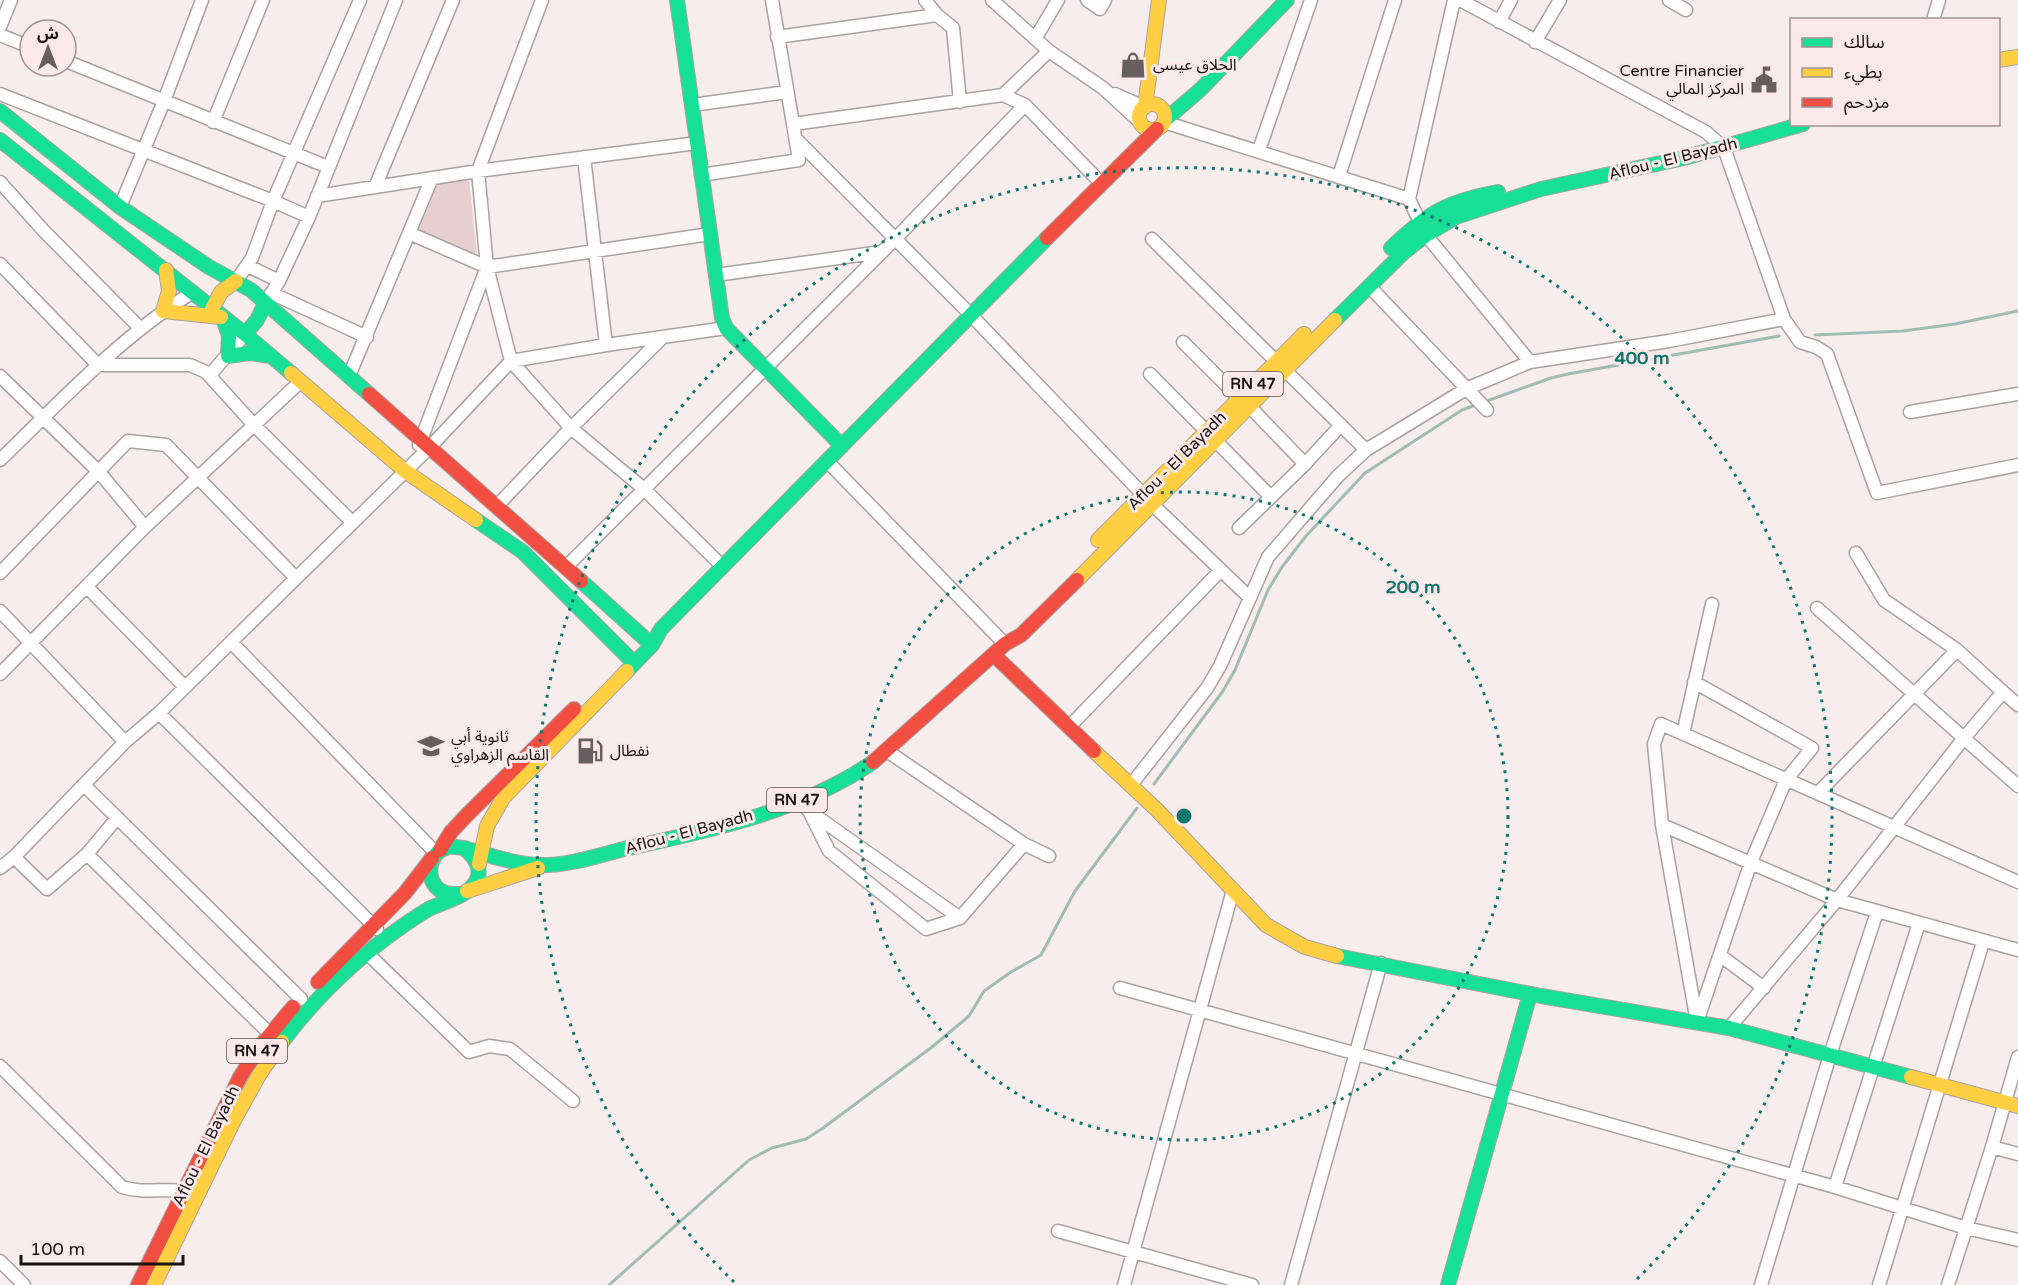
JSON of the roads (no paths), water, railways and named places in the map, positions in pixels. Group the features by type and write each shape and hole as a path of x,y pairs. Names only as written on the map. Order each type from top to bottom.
{"street":[{"path":"0,27 11,0"},
{"path":"120,207 165,101 202,0"},
{"path":"213,122 262,0"},
{"path":"228,356 229,336 219,315 221,292 236,281 248,266 273,201 360,0"},
{"path":"210,375 257,320 279,281 309,218 396,0"},
{"path":"375,187 453,0"},
{"path":"542,0 478,171 488,267 511,361 571,428 644,489 723,567"},
{"path":"677,0 722,318 726,328 842,446"},
{"path":"702,175 800,160 772,0"},
{"path":"925,0 937,15 953,28 960,102"},
{"path":"992,0 1049,51 1103,88 1146,129 1162,124 1259,150 1409,199"},
{"path":"1034,37 1058,0"},
{"path":"1087,0 1100,9 1105,0"},
{"path":"1150,106 1148,81 1159,0"},
{"path":"478,868 471,853 456,846 437,853 429,870 433,885 446,894 464,893 476,881 487,826 503,798 630,660 1101,183 1200,89 1287,0"},
{"path":"1259,150 1311,0"},
{"path":"1340,176 1395,0"},
{"path":"1454,0 1409,199 1426,235 1530,362"},
{"path":"1460,0 1706,132 1724,148 1784,318 1800,342 1816,347 1827,354 1877,493 2018,465"},
{"path":"1499,22 1511,0"},
{"path":"1535,42 1560,0"},
{"path":"1669,0 1686,10"},
{"path":"1933,18 1937,1"},
{"path":"777,37 937,15"},
{"path":"0,35 18,42"},
{"path":"1003,95 1049,51"},
{"path":"78,66 328,167"},
{"path":"1103,88 1162,110 1162,124"},
{"path":"1118,167 1140,123 1139,116 1150,106 1173,104 1200,89"},
{"path":"692,105 787,92"},
{"path":"0,94 273,201 309,218"},
{"path":"793,124 1003,95 1025,105 1101,183"},
{"path":"566,567 766,369 1025,105"},
{"path":"0,111 120,207 209,267 268,299 367,337"},
{"name":"Aflou - El Bayadh","path":"1280,367 1402,253 1426,235 1472,211 1541,189 1644,168 1724,148 1796,126"},
{"path":"796,139 1149,499 1249,597"},
{"path":"0,140 166,270 408,468 523,552 630,660"},
{"path":"316,196 478,171 697,143"},
{"path":"584,158 606,345"},
{"path":"349,376 432,178"},
{"path":"0,182 43,230 140,328"},
{"name":"Aflou - El Bayadh","path":"153,1285 255,1080 278,1047 330,986 387,938 422,913 485,884 543,867 713,827 771,810 826,788 861,770 887,751 1005,644 1021,635 1418,221 1450,203 1467,197 1519,189 1541,189"},
{"path":"409,233 488,267 710,234"},
{"path":"1152,239 1366,450"},
{"path":"716,275 881,252"},
{"path":"1,266 98,365 190,365 203,369 254,425 352,522"},
{"path":"248,266 279,281"},
{"path":"426,443 488,267"},
{"path":"163,311 168,291 166,270"},
{"path":"1369,286 1487,410"},
{"path":"0,460 98,365 140,328 193,292"},
{"path":"268,299 349,376 648,642"},
{"path":"163,311 219,315"},
{"path":"1131,785 1207,688 1220,666 1268,557 1338,476 1366,450 1468,391 1530,362 1669,341 1784,318"},
{"path":"0,868 14,857 124,742 159,713 408,468 426,443 511,361 726,328"},
{"path":"497,506 571,428 663,337"},
{"path":"1183,342 1305,464"},
{"path":"228,356 242,353 271,356"},
{"path":"1150,374 1271,496"},
{"path":"0,376 99,472 146,526"},
{"path":"0,674 146,526 301,381"},
{"path":"1910,412 2018,394"},
{"path":"1239,528 1341,426"},
{"path":"0,573 128,441 166,445 295,577"},
{"path":"827,460 1005,644"},
{"path":"1856,553 1884,600 1957,650 2018,705"},
{"path":"1069,727 1221,570"},
{"path":"87,587 185,687"},
{"path":"1683,734 1712,604"},
{"path":"1817,608 2018,786"},
{"path":"0,611 124,742"},
{"path":"231,642 437,853"},
{"path":"1818,793 1957,650"},
{"path":"994,655 1157,810 1266,925 1305,947 1535,995 1729,1028 2011,1104"},
{"name":"Aflou - El Bayadh","path":"138,1285 236,1085 270,1034 301,999 405,893 451,832 466,816 630,660"},
{"path":"1694,681 1812,748 1786,780 1750,862 1721,956 1697,1022"},
{"path":"1729,1028 1837,900 2003,692"},
{"path":"159,713 387,938"},
{"path":"1697,1022 1662,825 1654,744 1661,724 2018,882"},
{"path":"887,751 1024,844 1049,856"},
{"path":"84,785 301,999"},
{"path":"798,800 808,811 960,918"},
{"path":"808,811 829,851 926,929 960,918 1024,844"},
{"path":"14,857 47,889 87,854 117,818"},
{"path":"1662,825 1837,900 2018,950"},
{"name":"Aflou - El Bayadh","path":"464,848 543,867"},
{"path":"87,854 270,1034"},
{"path":"1124,1285 1198,1009 1233,890"},
{"path":"1761,1285 1792,1176 1877,912"},
{"path":"1835,1187 1919,923"},
{"path":"1879,1285 1983,942"},
{"path":"368,954 469,1052 489,1046 510,1049 573,1101"},
{"path":"1721,956 1764,988"},
{"path":"1291,1285 1381,963"},
{"path":"1120,988 1835,1187 1966,1228 2018,1240"},
{"path":"1448,1285 1507,1095 1535,995"},
{"path":"1948,1285 1992,1147 2011,1104 2018,1057"},
{"path":"1,1070 122,1187 142,1192 167,1189 184,1191"},
{"path":"1460,1285 1507,1095"},
{"path":"1992,1147 2018,1154"},
{"path":"1058,1232 1252,1285"},
{"path":"0,1261 24,1285"}],"waterway":[{"path":"1815,335 1903,331 1955,324 2018,311"},
{"path":"1484,402 1568,374 1779,336"},
{"path":"1154,784 1223,691 1235,670 1268,590 1306,536 1365,473 1462,410 1478,404"},
{"path":"609,1285 749,1160 772,1148 806,1139 823,1128 932,1047 969,1016 984,991 1041,955 1075,891 1137,808"}],"place":[{"name":"الحلاق عيسى","path":"1133,65"},
{"name":"Centre Financier المركز المالي","path":"1764,80"},
{"name":"ثانوية أبي القاسم الزهراوي","path":"431,746"},
{"name":"نفطال","path":"590,751"}]}
